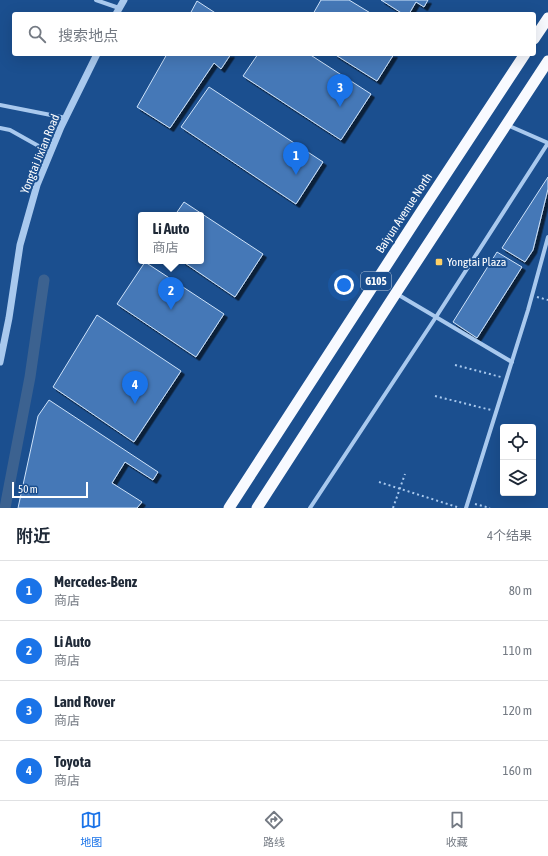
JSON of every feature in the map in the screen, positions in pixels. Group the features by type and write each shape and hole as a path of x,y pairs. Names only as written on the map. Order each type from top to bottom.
{"highway":[{"path":"536,36 548,18"},
{"name":"Baiyun Avenue North","path":"229,508 524,56"},
{"name":"G105","path":"257,508 548,61"}],"street":[{"path":"96,0 118,11 124,0"},
{"name":"Yongtai Jixian Road","path":"0,362 9,318 20,245 37,185 66,118 96,56"},
{"path":"0,105 66,118"},
{"path":"310,508 436,317 548,143 507,125"},
{"path":"0,128 10,130 51,153"},
{"path":"466,508 532,296 548,236"},
{"path":"396,293 512,362"}],"path":[{"path":"532,296 548,300"},
{"path":"455,365 506,378"},
{"path":"435,396 496,411"},
{"path":"393,508 405,474"},
{"path":"379,482 461,508"},
{"path":"468,502 490,508"}],"building":[{"path":"321,0 349,0 369,12 314,12"},
{"path":"381,0 428,0 424,7 416,2 410,12 400,12"},
{"path":"197,1 214,12 191,12"},
{"path":"166,56 230,56 221,69 214,63 170,128 137,107"},
{"path":"257,56 312,56 371,94 341,140 243,76"},
{"path":"337,56 393,56 377,81"},
{"path":"209,87 323,162 296,204 181,127"},
{"path":"548,177 548,189 533,250 525,262 502,248"},
{"path":"184,202 199,212 177,212"},
{"path":"204,215 263,254 235,297 186,264 204,264"},
{"path":"497,252 522,267 477,338 453,322"},
{"path":"144,264 148,264 224,314 196,357 117,304"},
{"path":"97,315 181,371 134,442 53,387"},
{"path":"49,400 158,472 153,480 125,462 112,483 142,502 137,508 18,508 38,416"}],"waterway":[{"path":"5,508 30,377 44,280"}],"place":[{"name":"Land Rover","path":"340,107"},
{"name":"Mercedes-Benz","path":"296,175"},
{"name":"Yongtai Plaza","path":"439,262"},
{"name":"Li Auto","path":"171,310"},
{"name":"Toyota","path":"135,404"}]}
